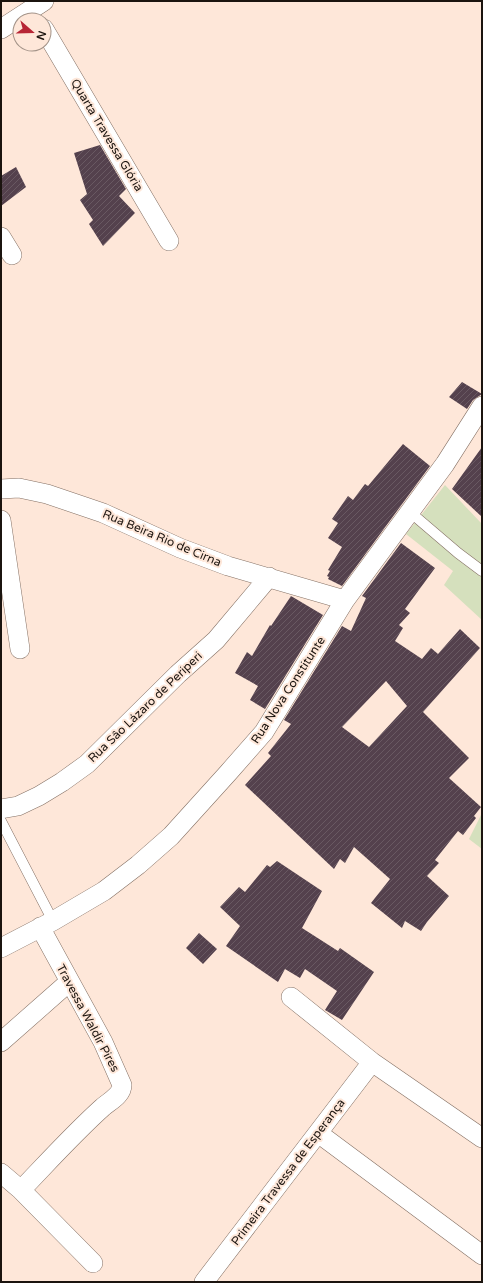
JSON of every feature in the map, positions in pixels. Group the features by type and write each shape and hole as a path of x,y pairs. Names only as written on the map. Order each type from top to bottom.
{"street":[{"path":"1,29 38,10"},
{"name":"Quarta Travessa Glória","path":"52,43 169,241"},
{"path":"1,237 12,255"},
{"name":"Rua Nova Constitunte","path":"1,948 104,891 138,865 171,836 200,805 264,732 345,600 445,464 482,406"},
{"name":"Rua Beira Rio de Cirna","path":"1,489 19,488 47,494 103,513 187,550 228,566 345,600"},
{"path":"1,520 20,649"},
{"name":"Rua Sâo Lázaro de Periperi","path":"1,808 18,806 39,796 87,764 178,674 216,640 269,577"},
{"name":"Travessa Waldir Pires","path":"21,1190 84,1124 117,1095 122,1088 103,1042 70,982 46,924"},
{"path":"1,1042 70,982"},
{"path":"291,997 372,1062 482,1138"},
{"name":"Primeira Travessa de Esperança","path":"204,1282 372,1062"},
{"path":"318,1133 482,1255"},
{"path":"1,1173 21,1190 93,1263"}],"lane":[{"path":"410,512 458,553 482,571"},
{"path":"1,821 46,924"}],"green space":[{"path":"445,485 482,524 482,620 444,585 453,571 406,534"},
{"path":"482,813 482,849 469,839"}],"building":[{"path":"100,145 126,189 119,196 135,213 103,246 89,224 93,220 80,200 87,194 74,153"},
{"path":"16,167 26,187 1,206 1,176"},
{"path":"462,382 482,394 473,400 467,409 449,397"},
{"path":"403,444 430,466 342,586 328,579 329,577 327,576 330,571 328,570 342,547 328,538 338,523 332,519 348,496 353,500 365,484 368,486"},
{"path":"482,447 482,517 452,489"},
{"path":"401,543 435,568 405,609 410,613 399,625 403,628 395,641 422,659 431,648 438,654 460,629 480,648 423,712 469,758 449,778 481,807 474,816 476,818 463,835 458,831 435,860 439,863 427,876 449,896 421,931 405,921 402,928 371,903 390,879 354,847 345,863 340,859 334,869 245,785 271,756 268,753 291,724 284,720 342,626 351,631 366,598 362,596","holes":["386,681 407,706 369,747 342,727"]},
{"path":"291,596 323,615 265,709 250,700 258,686 235,673 247,652 252,656 270,625 271,626"},
{"path":"277,861 322,891 302,928 338,951 340,948 374,972 342,1020 325,1010 337,991 305,969 300,978 285,969 278,982 226,946 240,926 220,907 239,887 245,892 267,865 270,867"},
{"path":"199,933 217,949 203,964 186,948"}]}
